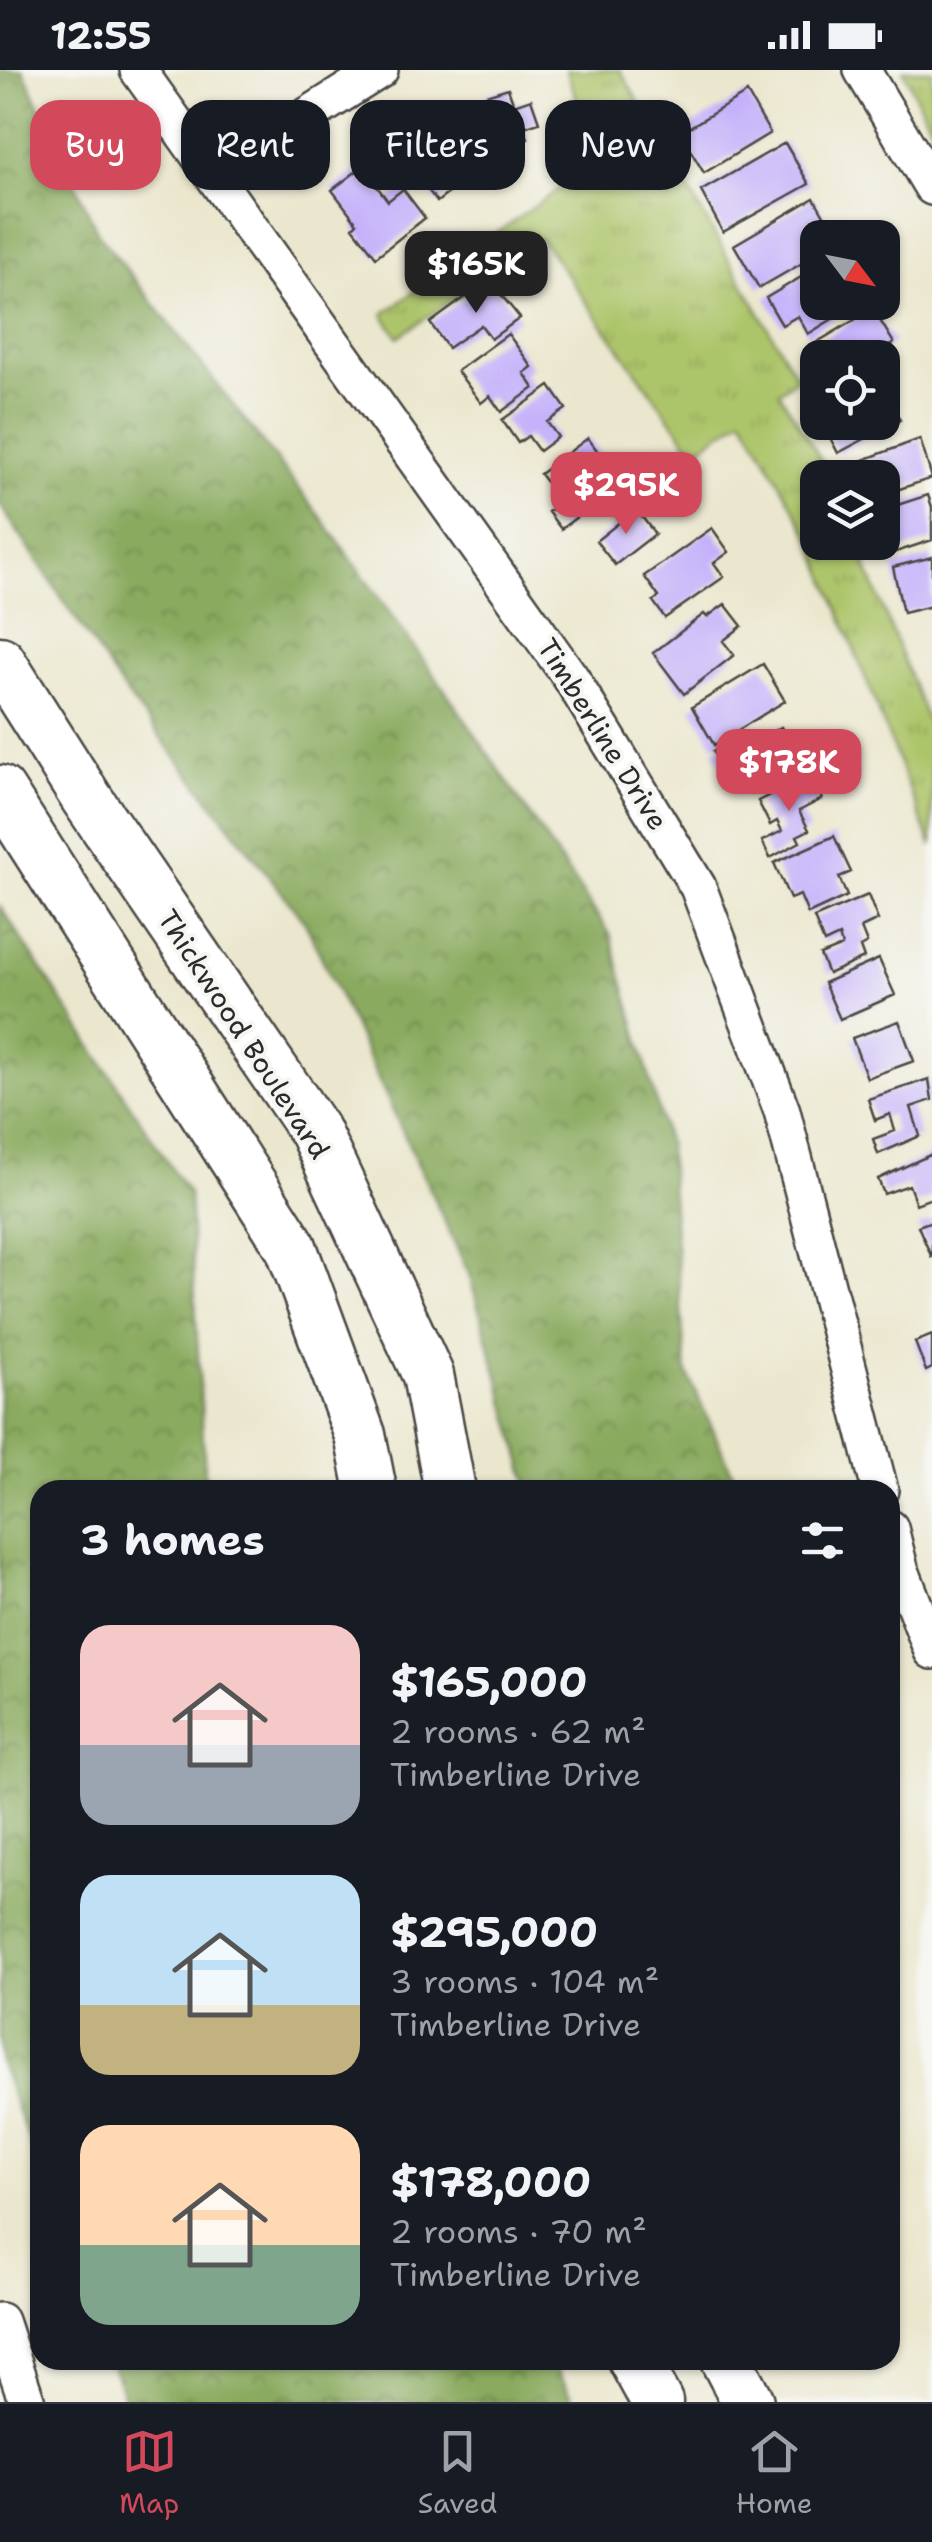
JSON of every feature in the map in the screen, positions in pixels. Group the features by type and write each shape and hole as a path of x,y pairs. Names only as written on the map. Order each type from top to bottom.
{"main road":[{"name":"Thickwood Boulevard","path":"0,662 87,799 314,1130 428,1375 448,1480"},
{"path":"0,791 291,1246 360,1435 369,1480"},
{"path":"639,2370 657,2402"},
{"path":"731,2370 748,2402"}],"street":[{"name":"Timberline Drive","path":"138,70 181,128"},
{"path":"330,102 380,70"},
{"path":"862,70 932,187"},
{"name":"Timberline Drive","path":"226,190 571,678 698,886 782,1111 877,1480"},
{"path":"900,1568 931,1645"},
{"path":"0,2321 28,2402"}],"green space":[{"path":"0,70 23,70 37,100 30,100 30,190 78,190 98,233 318,513 447,693 610,934 668,1145 686,1370 736,1480 527,1480 469,1274 305,922 122,688 0,505"},
{"path":"566,70 620,70 637,100 577,100"},
{"path":"903,70 932,70 932,130"},
{"path":"558,190 689,190 797,378 779,392 800,426 800,440 809,440 821,460 800,460 800,519 743,417 694,452 541,239 398,337 383,314"},
{"path":"819,560 864,560 932,733 932,847"},
{"path":"0,906 189,1195 205,1480 30,1480 30,2144 0,2063"},
{"path":"114,2370 557,2370 575,2402 126,2402"}],"building":[{"path":"508,88 512,100 488,100 486,95"},
{"path":"747,93 770,133 704,173 691,151 691,126"},
{"path":"531,99 539,122 525,127 525,101"},
{"path":"785,143 809,184 723,232 701,191"},
{"path":"350,176 350,190 380,190 388,201 404,190 425,218 376,257 332,190"},
{"path":"428,190 453,190 437,202"},
{"path":"814,198 827,220 800,220 800,264 759,288 734,245"},
{"path":"800,278 800,320 798,316 782,325 766,298"},
{"path":"489,280 520,318 491,339 481,325 448,348 430,323"},
{"path":"800,320 831,320 808,334"},
{"path":"854,320 880,320 892,340 821,340"},
{"path":"508,334 532,367 524,373 534,388 501,412 490,396 481,403 457,371"},
{"path":"550,386 566,409 547,422 558,437 539,451 528,436 518,443 502,420"},
{"path":"588,438 604,460 585,474 597,489 588,496 594,504 561,529 548,512 573,493 568,486 556,495 540,474"},
{"path":"920,439 932,478 900,489 900,460 863,460"},
{"path":"831,440 862,440 838,453"},
{"path":"928,495 932,540 900,551 900,504"},
{"path":"636,509 655,534 615,565 596,541"},
{"path":"712,528 729,552 714,563 724,577 665,618 653,601 659,597 644,576"},
{"path":"932,557 932,606 903,613 893,567"},
{"path":"725,604 742,626 723,641 734,655 684,694 653,653 704,614 707,617"},
{"path":"763,664 785,701 714,745 692,707"},
{"path":"781,727 803,765 754,793 736,763 724,770 713,751 744,734 751,745"},
{"path":"810,775 822,799 799,811 809,830 797,836 800,842 770,858 762,841 782,831 777,821 770,825 758,801"},
{"path":"834,836 851,872 839,877 847,896 808,914 800,895 790,899 774,863"},
{"path":"868,895 878,920 861,928 867,943 860,947 864,958 828,974 820,955 842,946 839,936 824,943 814,918"},
{"path":"879,959 895,995 840,1019 824,983"},
{"path":"899,1021 914,1061 867,1078 852,1038"},
{"path":"929,1079 932,1100 911,1107 920,1136 878,1154 873,1139 895,1131 890,1114 875,1120 868,1099"},
{"path":"932,1154 932,1198 916,1204 909,1185 884,1194 878,1179"},
{"path":"932,1221 932,1258 918,1226"},
{"path":"932,1335 932,1368 926,1371 915,1342"}]}
